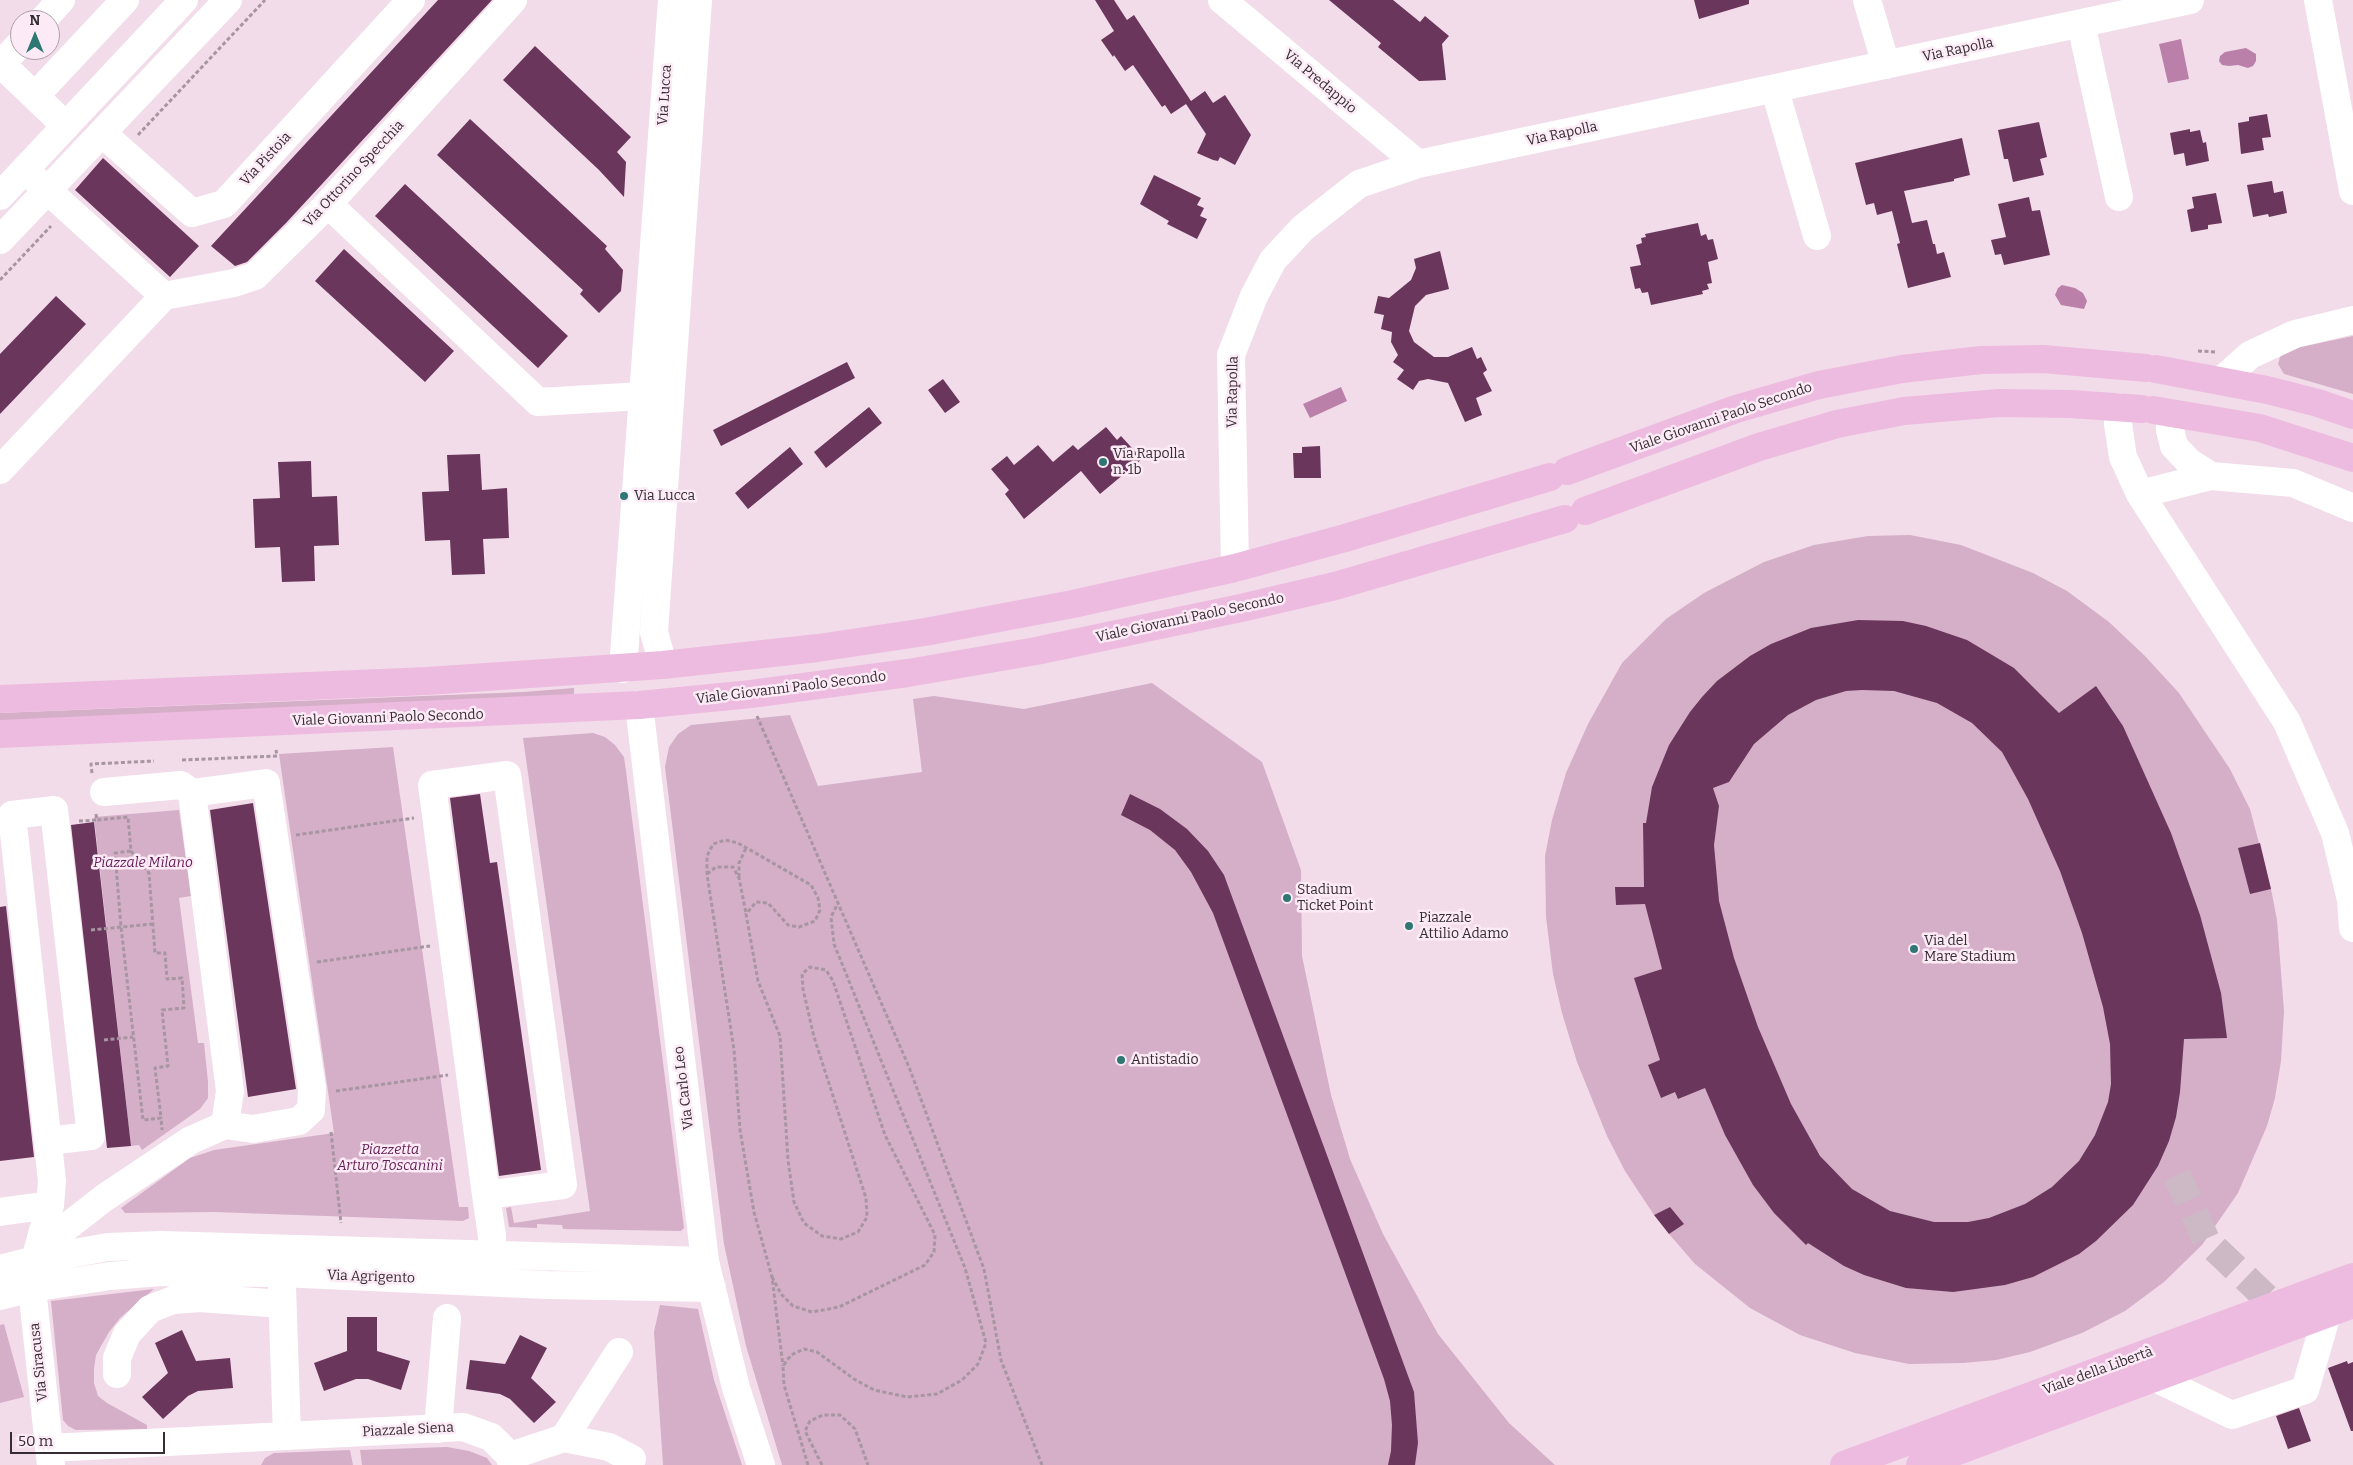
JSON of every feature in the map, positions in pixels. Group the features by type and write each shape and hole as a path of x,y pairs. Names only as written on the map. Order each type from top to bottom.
{"main road":[{"name":"Viale Giovanni Paolo Secondo","path":"0,699 417,682 623,669 761,655 925,632 1073,604 1235,568 1345,538 1559,474 1736,409 1819,384 1893,371 1981,360 2043,360 2151,368 2222,380 2318,403 2353,415"},
{"path":"2146,410 2165,404 2171,391 2167,377 2151,368"},
{"name":"Viale Giovanni Paolo Secondo","path":"0,734 639,705 751,694 908,673 1008,656 1241,608 1335,586 1575,515 1759,448 1837,424 1904,411 1999,403 2146,410 2260,428 2353,458"},
{"path":"1575,472 1587,482 1591,497 1575,515 1550,512 1543,499 1543,491 1559,474 1575,472"},
{"path":"1235,568 1241,608"},
{"name":"Viale della Libertà","path":"1844,1465 2353,1277"},
{"name":"Viale della Libertà","path":"1920,1465 2353,1304"}],"street":[{"path":"52,10 62,0"},
{"path":"0,196 184,0"},
{"path":"0,240 57,200 102,133 228,0"},
{"name":"Via Pistoia","path":"102,133 192,213 224,204 411,0"},
{"name":"Via Ottorino Specchia","path":"164,296 234,283 255,276 328,204 513,0"},
{"name":"Via Lucca","path":"623,669 672,0"},
{"name":"Via Lucca","path":"663,666 654,632 698,0"},
{"name":"Via Predappio","path":"1222,0 1418,164"},
{"path":"1867,0 1886,65"},
{"name":"Via Rapolla","path":"1235,568 1232,355 1254,296 1273,260 1302,228 1359,184 1418,164 1775,90 2190,0"},
{"path":"2318,0 2353,190"},
{"path":"35,96 119,2 149,37"},
{"path":"2081,24 2119,197"},
{"path":"10,55 1,64 66,126"},
{"path":"1775,90 1817,236"},
{"path":"0,470 164,296 25,170"},
{"path":"328,204 538,402 643,396"},
{"path":"2222,380 2250,355 2295,334 2353,320"},
{"path":"2211,476 2189,462 2174,446 2170,430 2146,410 2118,424 2123,458 2140,494 2287,722 2335,833 2352,900 2353,928"},
{"path":"2140,494 2211,476 2293,483 2353,508"},
{"name":"Via Carlo Leo","path":"639,705 705,1261 736,1388 761,1465"},
{"path":"486,1195 563,1185 507,775 432,785 486,1195 493,1269"},
{"path":"11,1260 54,1237 104,1198 192,1140 225,1124 253,1129 298,1122 311,1110 312,1088 266,783 192,793 181,785 98,794"},
{"path":"192,793 230,1090 225,1124"},
{"path":"11,1260 50,1205 52,1181 24,922 6,815 54,810 91,1136 48,1141"},
{"path":"24,922 66,917"},
{"path":"36,1034 79,1029"},
{"path":"0,1212 50,1205"},
{"name":"Via Agrigento","path":"11,1260 108,1247 161,1244 493,1269 712,1288"},
{"path":"11,1260 32,1288"},
{"name":"Via Agrigento","path":"0,1296 32,1288 110,1276 161,1272 281,1274 705,1261"},
{"path":"281,1274 287,1436"},
{"name":"Via Siracusa","path":"32,1288 50,1457"},
{"path":"116,1374 117,1358 127,1334 150,1309 172,1300 200,1298 282,1304"},
{"path":"2155,1378 2232,1416 2305,1390 2327,1314"},
{"path":"438,1428 447,1318"},
{"path":"564,1438 619,1352"},
{"name":"Piazzale Siena","path":"50,1457 287,1436 464,1427 490,1437 511,1460"},
{"path":"511,1460 564,1438 610,1448 632,1459"}],"path":[{"path":"123,151 265,0"},
{"path":"0,280 57,200"},
{"path":"751,694 760,724 909,1068 984,1269 1001,1360 1042,1465"},
{"path":"179,760 277,756 276,750"},
{"path":"96,820 98,794 91,764 160,761"},
{"path":"291,836 436,815"},
{"path":"80,821 128,817 131,851 149,873 155,953 165,953 167,980 182,978 184,1008 162,1010 168,1066 155,1068 163,1135"},
{"path":"746,914 756,902 768,903 788,925 799,927 815,921 820,910 818,898 811,885 738,843 725,840 713,844 707,856 707,874 734,1050 740,1130 754,1212 772,1277 784,1385 808,1465"},
{"path":"746,848 739,863 739,878 758,981 780,1036 788,1160 794,1202 804,1222 822,1236 841,1239 858,1232 867,1217 866,1198 814,1037 803,989 802,974 810,967 826,970 833,981 885,1135 934,1235 934,1252 925,1265 839,1307 812,1312 793,1306 781,1294 772,1277"},
{"path":"131,851 115,852 133,1037 143,1120 161,1118"},
{"path":"707,874 716,867 732,867 739,878"},
{"path":"783,1366 791,1355 804,1349 811,1350 817,1352 854,1379 874,1390 907,1397 937,1394 962,1380 978,1364 986,1343 965,1268 834,944 831,917 838,903"},
{"path":"93,930 153,924"},
{"path":"309,964 453,943"},
{"path":"106,1040 133,1037"},
{"path":"328,1092 470,1071"},
{"path":"331,1132 341,1223"},
{"path":"822,1465 805,1431 810,1421 823,1415 840,1416 855,1429 868,1465"}],"green space":[{"path":"2353,336 2353,394 2284,374 2278,364 2282,351"},
{"name":"Via del Mare Stadium","path":"1910,535 1961,545 2033,573 2067,591 2109,622 2145,656 2179,693 2230,769 2250,809 2277,920 2284,1011 2281,1061 2275,1098 2267,1126 2238,1193 2202,1245 2164,1282 2125,1311 2082,1333 2030,1352 1996,1360 1963,1363 1909,1364 1855,1353 1800,1335 1750,1308 1695,1264 1669,1234 1670,1207 1654,1215 1625,1171 1607,1136 1577,1062 1562,1013 1553,974 1546,917 1545,856 1552,820 1566,773 1588,724 1622,663 1666,619 1704,593 1764,562 1814,545 1868,536"},
{"name":"Antistadio","path":"1152,683 1262,762 1301,870 1302,956 1331,1095 1350,1159 1383,1234 1438,1334 1509,1423 1555,1465 782,1465 746,1346 724,1244 665,767 669,747 678,734 691,725 790,715 818,786 922,772 913,699 934,696 1024,709"},
{"path":"574,688 574,696 0,721 0,713 523,692"},
{"path":"593,733 605,737 615,745 624,757 684,1228 681,1231 563,1229 562,1225 537,1224 537,1228 509,1227 506,1208 511,1207 514,1223 590,1211 523,738"},
{"name":"Piazzetta Arturo Toscanini","path":"393,747 459,1207 468,1207 469,1218 463,1221 215,1212 125,1213 121,1208 190,1158 214,1150 334,1133 279,754"},
{"name":"Piazzale Milano","path":"179,810 191,896 179,898 198,1043 204,1043 208,1098 200,1109 142,1150 139,1145 131,1146 94,817"},
{"path":"154,1289 120,1318 109,1332 96,1355 94,1369 94,1383 98,1396 147,1425 147,1429 76,1430 68,1426 63,1420 51,1301"},
{"path":"660,1305 698,1309 714,1380 742,1465 663,1465 654,1332"},
{"path":"4,1324 24,1397 0,1403 0,1325"},
{"path":"447,1447 469,1451 487,1458 492,1465 362,1465 360,1450"},
{"path":"350,1450 353,1465 261,1465 265,1458 274,1453"}],"shaded area":[{"path":"2181,39 2189,79 2168,83 2159,44"},
{"path":"2246,48 2256,54 2256,61 2253,66 2248,68 2238,65 2222,65 2219,61 2220,56 2225,52"},
{"path":"2062,285 2075,288 2083,293 2087,301 2084,309 2061,305 2055,295 2058,288"},
{"path":"1341,387 1347,401 1310,418 1303,404"}],"building":[{"path":"438,0 492,0 286,223 247,262 235,266 211,246"},
{"path":"1095,0 1114,0 1127,20 1134,15 1191,101 1205,91 1213,103 1225,95 1251,135 1235,165 1220,157 1218,161 1197,153 1206,134 1186,104 1171,114 1165,105 1162,107 1133,65 1125,71 1114,55 1113,57 1101,40 1114,31"},
{"path":"1329,0 1393,0 1420,22 1425,16 1449,36 1442,44 1446,80 1419,81 1378,47 1381,43"},
{"path":"1694,0 1749,0 1749,4 1699,19"},
{"path":"535,46 631,137 617,152 626,162 624,197 599,170 503,80"},
{"path":"2267,114 2271,137 2262,138 2264,150 2241,154 2238,123 2249,121 2249,117"},
{"path":"470,119 607,246 605,249 623,270 621,291 599,313 580,294 583,290 437,155"},
{"path":"2039,122 2047,157 2040,159 2044,175 2013,182 2008,159 2004,159 1998,130"},
{"path":"2190,129 2190,132 2200,130 2203,143 2206,142 2209,161 2186,166 2184,153 2174,155 2170,133"},
{"path":"1962,138 1970,175 1954,179 1954,181 1904,191 1912,223 1927,220 1937,254 1944,252 1951,277 1908,288 1897,244 1900,243 1892,211 1877,215 1874,203 1866,205 1855,163"},
{"path":"103,158 199,246 170,277 75,190"},
{"path":"1154,175 1201,198 1197,205 1204,208 1200,216 1207,219 1197,239 1167,224 1169,221 1140,204"},
{"path":"2272,181 2274,193 2283,191 2287,213 2269,217 2268,214 2253,217 2247,185"},
{"path":"405,184 568,336 538,368 375,216"},
{"path":"2216,193 2222,223 2208,225 2208,229 2191,232 2187,210 2194,208 2192,197"},
{"path":"2029,197 2032,211 2040,210 2050,255 2004,265 2001,254 1995,255 1991,240 2006,237 1998,204"},
{"path":"1698,223 1701,236 1706,234 1708,240 1713,239 1718,259 1708,262 1712,283 1707,284 1709,289 1702,291 1703,294 1651,305 1648,292 1642,293 1640,288 1635,289 1630,267 1641,265 1636,245 1642,243 1641,238 1646,237 1645,234"},
{"path":"344,249 454,351 425,382 315,281"},
{"path":"1440,251 1449,289 1426,295 1415,306 1409,331 1414,342 1434,357 1448,357 1472,347 1477,359 1481,357 1487,370 1483,373 1492,391 1476,398 1482,415 1465,422 1448,383 1428,379 1419,381 1413,390 1397,379 1404,370 1393,362 1398,355 1391,342 1392,332 1381,329 1384,315 1374,313 1378,296 1389,298 1411,280 1416,268 1414,259"},
{"path":"56,296 86,324 0,414 0,354"},
{"path":"847,362 855,378 721,446 713,430"},
{"path":"943,379 960,402 945,413 928,390"},
{"path":"869,407 882,423 826,468 814,452"},
{"path":"1106,427 1117,440 1121,436 1142,459 1100,494 1081,471 1024,519 1005,494 1009,490 991,469 1007,456 1014,465 1038,445 1053,462 1073,445 1078,450"},
{"path":"1320,446 1321,478 1294,478 1293,453 1302,453 1302,447"},
{"path":"790,447 803,464 748,509 735,493"},
{"path":"480,454 482,490 507,488 509,538 483,539 485,574 452,575 450,540 425,541 422,492 449,491 447,455"},
{"path":"311,461 312,497 337,496 339,545 314,546 315,581 282,582 280,547 255,548 253,499 280,498 278,462"},
{"path":"1858,620 1903,621 1926,626 1967,640 2014,668 2059,713 2096,686 2123,726 2171,833 2200,915 2221,993 2227,1038 2184,1039 2176,1117 2169,1141 2158,1166 2133,1205 2096,1241 2079,1254 2033,1277 2005,1285 1953,1292 1906,1288 1864,1275 1844,1266 1808,1243 1806,1245 1774,1213 1753,1185 1725,1135 1705,1088 1678,1099 1675,1092 1661,1098 1648,1065 1660,1060 1634,978 1662,969 1645,904 1616,905 1615,887 1644,887 1643,823 1646,823 1652,787 1669,745 1690,712 1717,681 1750,656 1771,644 1811,628","holes":["1846,691 1894,691 1937,703 1972,723 2002,752 2028,799 2060,871 2082,933 2103,1007 2110,1044 2111,1084 2108,1102 2095,1135 2079,1161 2052,1187 2025,1204 1989,1218 1968,1222 1934,1222 1890,1211 1852,1189 1820,1156 1791,1104 1758,1027 1734,958 1719,901 1714,845 1719,806 1713,788 1729,782 1754,744 1788,715 1816,700"]},
{"path":"480,794 490,863 497,862 541,1170 499,1176 450,798"},
{"path":"1130,794 1160,809 1187,829 1208,851 1224,875 1414,1392 1418,1443 1415,1465 1388,1465 1391,1451 1392,1425 1390,1401 1384,1379 1213,913 1191,872 1175,850 1150,830 1121,815"},
{"path":"253,803 296,1089 248,1097 210,810"},
{"path":"94,822 131,1146 107,1148 71,825"},
{"path":"2260,843 2271,889 2250,894 2238,848"},
{"path":"6,906 34,1157 0,1161 0,907"},
{"path":"1670,1207 1684,1224 1669,1234 1654,1215"},
{"path":"347,1317 377,1317 377,1351 410,1361 401,1390 368,1379 356,1379 324,1391 314,1363 347,1351"},
{"path":"182,1330 196,1361 230,1358 233,1388 198,1391 188,1396 163,1419 142,1397 168,1373 155,1343"},
{"path":"520,1335 547,1348 531,1378 556,1402 534,1423 510,1399 500,1394 466,1389 470,1360 505,1364"},
{"path":"2347,1361 2348,1364 2353,1362 2353,1431 2351,1431 2328,1368"},
{"path":"2299,1408 2311,1441 2288,1449 2276,1416"}],"tunnel":[{"path":"2177,1175 2206,1240 2275,1306"}],"place":[{"name":"Via Rapolla n. 1b","path":"1103,462"},
{"name":"Via Lucca","path":"624,496"},
{"name":"Stadium Ticket Point","path":"1287,898"},
{"name":"Piazzale Attilio Adamo","path":"1409,926"},
{"name":"Via del Mare Stadium","path":"1914,949"},
{"name":"Antistadio","path":"1121,1060"}]}
